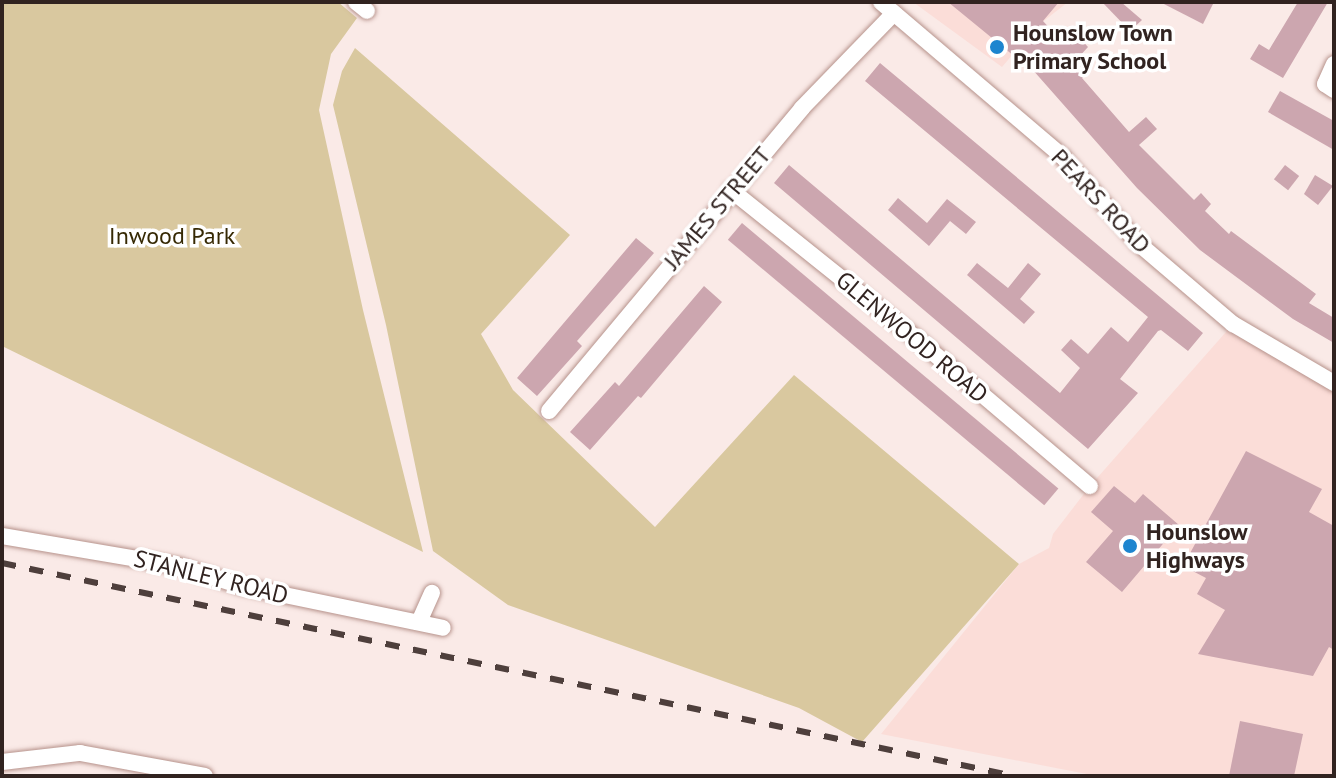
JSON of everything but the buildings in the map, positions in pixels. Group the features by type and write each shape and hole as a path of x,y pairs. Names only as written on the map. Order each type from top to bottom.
{"street":[{"name":"JAMES STREET","path":"549,411 887,7"},
{"name":"PEARS ROAD","path":"887,7 1063,157 1138,243 1233,324 1334,383"},
{"path":"1334,64 1325,84 1334,90"},
{"name":"GLENWOOD ROAD","path":"731,190 917,339 1090,486"},
{"name":"STANLEY ROAD","path":"2,536 179,566 252,588 443,628"},
{"path":"419,622 432,593"},
{"path":"2,762 80,753 205,776"}],"shaded area":[{"name":"Hounslow Town Primary School","path":"913,2 1068,2 1036,27 1002,67"},
{"path":"1233,324 1334,383 1334,776 1097,776 881,734 1019,564 1049,548 1053,534 1090,486"}],"green space":[{"name":"Inwood Park","path":"2,2 338,2 357,18 331,54 319,110 363,310 423,552 4,347"},
{"path":"355,48 570,235 481,334 513,390 655,527 794,375 1019,564 862,742 799,708 508,605 433,551 386,325 333,105 342,71"}],"railway":[{"path":"2,563 1014,776"}],"place":[{"name":"Hounslow Town Primary School","path":"997,47"},
{"name":"Hounslow Highways","path":"1130,546"}]}
